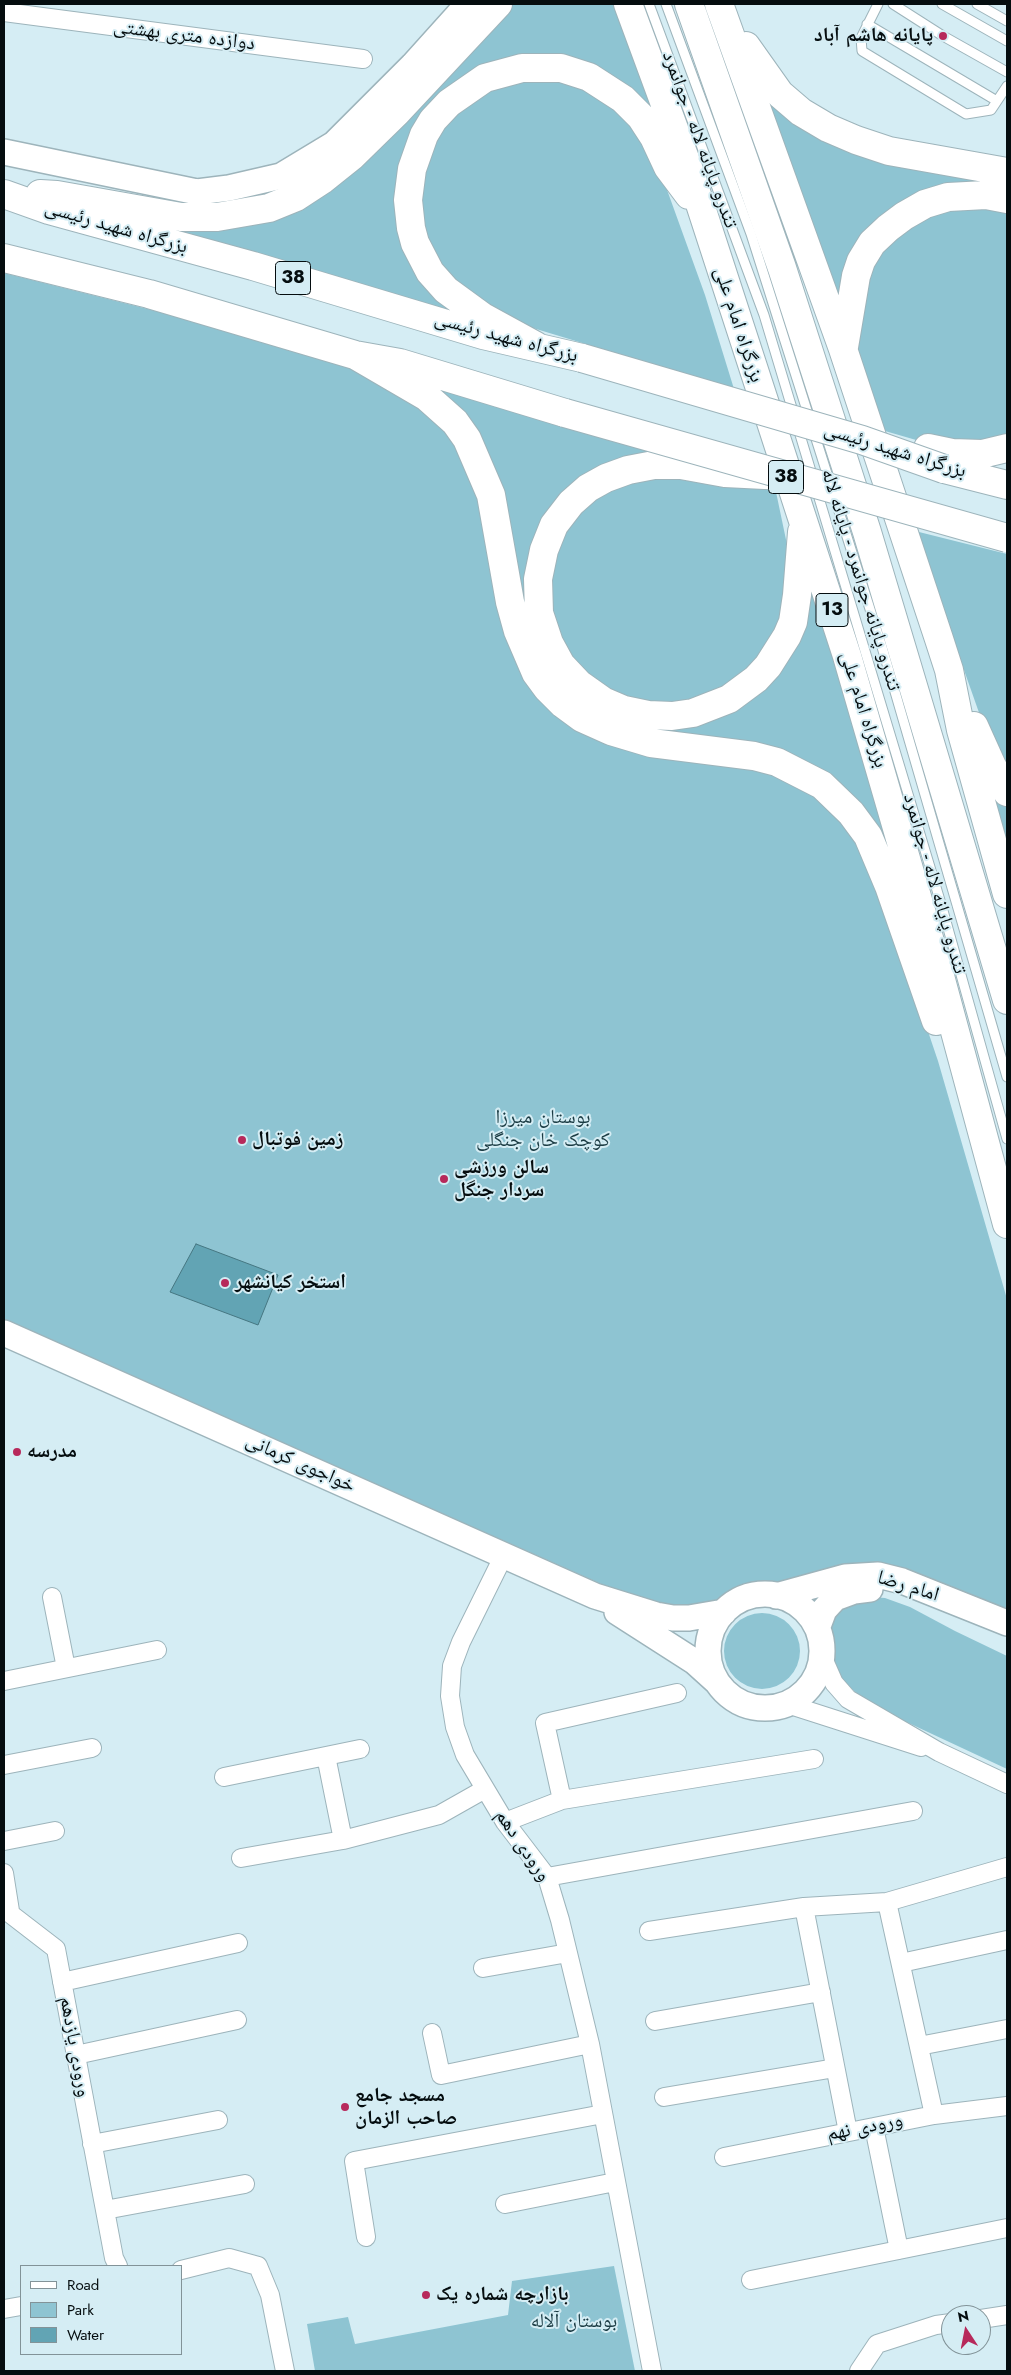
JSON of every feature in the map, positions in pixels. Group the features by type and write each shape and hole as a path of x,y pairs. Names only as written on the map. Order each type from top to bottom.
{"highway":[{"path":"4,194 57,195 181,217 217,218 269,208 296,196 322,180 352,156 397,112 498,4"},
{"name":"بزرگراه امام علی","path":"628,4 687,164 847,656 896,821 1007,1224"},
{"path":"689,4 776,250 867,532 1007,1000"},
{"path":"721,8 780,94 808,116 856,140 889,151 1007,172"},
{"path":"721,8 843,349 949,670 992,766 1007,792"},
{"path":"536,346 483,317 446,290 430,272 415,243 411,228 408,200 412,169 424,135 433,120 449,103 485,78 522,68 561,68 589,77 623,99 641,117 654,137 668,167 701,211"},
{"name":"بزرگراه شهید رئیسی","path":"4,194 57,213 253,266 483,335 582,358 862,440 936,459 1007,485"},
{"path":"843,349 856,276 861,261 872,243 904,216 925,204 966,194 1007,199"},
{"name":"38","path":"4,258 149,294 355,355 400,364 565,413 1007,538"},
{"path":"355,355 428,397 455,422 467,439 491,495 510,602 518,631 536,673 563,704 596,725 650,743 729,752 778,762 822,785 851,813 868,836 883,868 944,1044 975,1105"},
{"path":"936,459 952,453 982,454 1007,448"},
{"path":"778,474 753,476 681,465 654,465 628,470 588,488 565,510 554,525 544,550 538,579 539,613 549,643 560,665 570,676 603,701 624,710 672,716 693,713 729,699 756,679 779,650 792,622 797,595 803,520"},
{"path":"949,670 961,730 1007,894"}],"main road":[{"path":"4,152 196,192 229,188 281,176 334,144 413,65 468,4"},
{"name":"خواجوی کرمانی","path":"4,1334 595,1596"},
{"name":"امام رضا","path":"776,1596 845,1576 878,1575 902,1581 1007,1623"},
{"name":"امام رضا","path":"818,1626 824,1610 835,1598 854,1591 875,1589 906,1597 1007,1641"},
{"path":"595,1596 656,1615 673,1618 690,1618 724,1612"},
{"path":"595,1596 695,1662 726,1693 739,1702 753,1708 768,1709 787,1704 798,1699 810,1687 819,1673 823,1658 818,1626 799,1604 776,1596 752,1596 736,1602 724,1612 715,1624 710,1638 709,1660 716,1682"}],"street":[{"name":"دوازده متری بهشتی","path":"4,12 364,59"},
{"name":"ورودی دهم","path":"504,1555 461,1642 452,1666 450,1696 455,1726 465,1755 505,1822 547,1877 590,2044 652,2371"},
{"path":"52,1598 66,1668"},
{"path":"4,1681 157,1650"},
{"path":"823,1658 834,1683 848,1699 939,1752 1007,1784"},
{"path":"562,1800 545,1723 678,1693"},
{"path":"787,1704 894,1740 939,1752"},
{"path":"4,1765 92,1748"},
{"path":"224,1777 360,1749"},
{"path":"326,1756 343,1840"},
{"path":"505,1822 562,1800 814,1759"},
{"path":"241,1858 343,1840 439,1815 485,1789"},
{"path":"547,1877 913,1811"},
{"path":"4,1841 55,1831"},
{"path":"649,1931 804,1907 887,1902 1007,1867"},
{"path":"4,1873 7,1910"},
{"path":"887,1902 934,2115"},
{"path":"804,1907 848,2132"},
{"name":"ورودی یازدهم","path":"7,1910 56,1949 114,2258 118,2265"},
{"path":"901,1963 1007,1940"},
{"path":"62,1982 238,1944"},
{"path":"483,1968 568,1953"},
{"path":"655,2021 820,1992"},
{"path":"76,2055 236,2020"},
{"path":"919,2046 1007,2029"},
{"path":"432,2033 441,2075 590,2044"},
{"path":"664,2097 835,2068"},
{"name":"ورودی نهم","path":"724,2156 934,2115 1007,2106"},
{"path":"366,2237 354,2161 603,2114"},
{"path":"92,2144 218,2120"},
{"path":"874,2127 899,2250"},
{"path":"505,2204 616,2182"},
{"path":"105,2210 245,2184"},
{"path":"751,2280 1007,2228"},
{"path":"182,2270 229,2258 258,2266 270,2295 285,2371"},
{"path":"4,2309 20,2306"},
{"path":"991,2317 1007,2315"},
{"path":"859,2371 877,2344 941,2324"}],"lane":[{"name":"تندرو پایانه لاله - جوانمرد","path":"649,4 764,314 942,907 1007,1139"},
{"name":"تندرو پایانه جوانمرد - پایانه لاله","path":"666,4 757,252 882,647 1007,1077"},
{"path":"878,4 861,38 862,51 966,114 991,110 1007,86"},
{"path":"893,4 943,36 1007,72"},
{"path":"942,4 1007,40"},
{"path":"977,4 1007,21"},
{"path":"867,24 997,101"}],"green space":[{"path":"510,4 614,4 674,173 606,78 468,79 399,207 484,325 93,214 247,224"},
{"path":"580,80 649,140 705,295 734,389 523,325 464,298 424,248 414,204 438,126 503,81"},
{"path":"765,89 791,116 1007,180 897,210 842,321 770,118"},
{"path":"947,204 1007,209 1007,442 923,442 885,431 859,358 857,338 859,290 889,237"},
{"name":"بوستان میرزا کوچک خان جنگلی","path":"4,273 152,310 363,371 416,397 470,459 533,680 718,757 812,786 864,842 938,1061 1007,1299 1007,1619 911,1580 754,1586 741,1589 720,1601 694,1610 635,1599 502,1540 4,1327"},
{"path":"415,383 549,421 602,432 728,469 679,461 636,458 586,480 564,500 546,524 537,546 531,575 530,608 543,650 565,682 577,693 615,715 646,722 673,723 707,716 741,700 761,685 777,667 795,635 799,623 805,595 805,569 863,755 929,986 880,848 861,816 835,788 805,769 765,754 710,744 654,738 619,728 584,712 549,680 534,655 522,624 495,484 467,427 435,395"},
{"path":"639,473 734,482 776,492 789,554 788,614 738,686 680,710 600,691 556,641 550,626 550,553 592,495"},
{"path":"915,531 1007,554 1007,779 989,741"},
{"path":"976,751 994,788 1007,806 1007,872"},
{"path":"872,1597 885,1598 910,1607 1007,1656 1007,1769 870,1705 843,1681 831,1657 829,1645 828,1632 835,1610"},
{"path":"755,1613 769,1613 783,1619 794,1630 800,1644 797,1666 789,1678 769,1689 755,1689 741,1683 730,1672 724,1658 724,1644 730,1630 741,1619"},
{"name":"بوستان آلاله","path":"614,2266 635,2371 315,2371 307,2324 348,2317 355,2344 508,2315 512,2281"}],"water":[{"name":"استخر کیانشهر","path":"196,1244 278,1275 258,1325 170,1292"}],"place":[{"name":"پایانه هاشم آباد","path":"943,36"},
{"name":"زمین فوتبال","path":"242,1140"},
{"name":"سالن ورزشی سردار جنگل","path":"444,1179"},
{"name":"استخر کیانشهر","path":"225,1283"},
{"name":"مدرسه","path":"17,1452"},
{"name":"مسجد جامع صاحب الزمان","path":"345,2107"},
{"name":"بازارچه شماره یک","path":"426,2295"}]}
